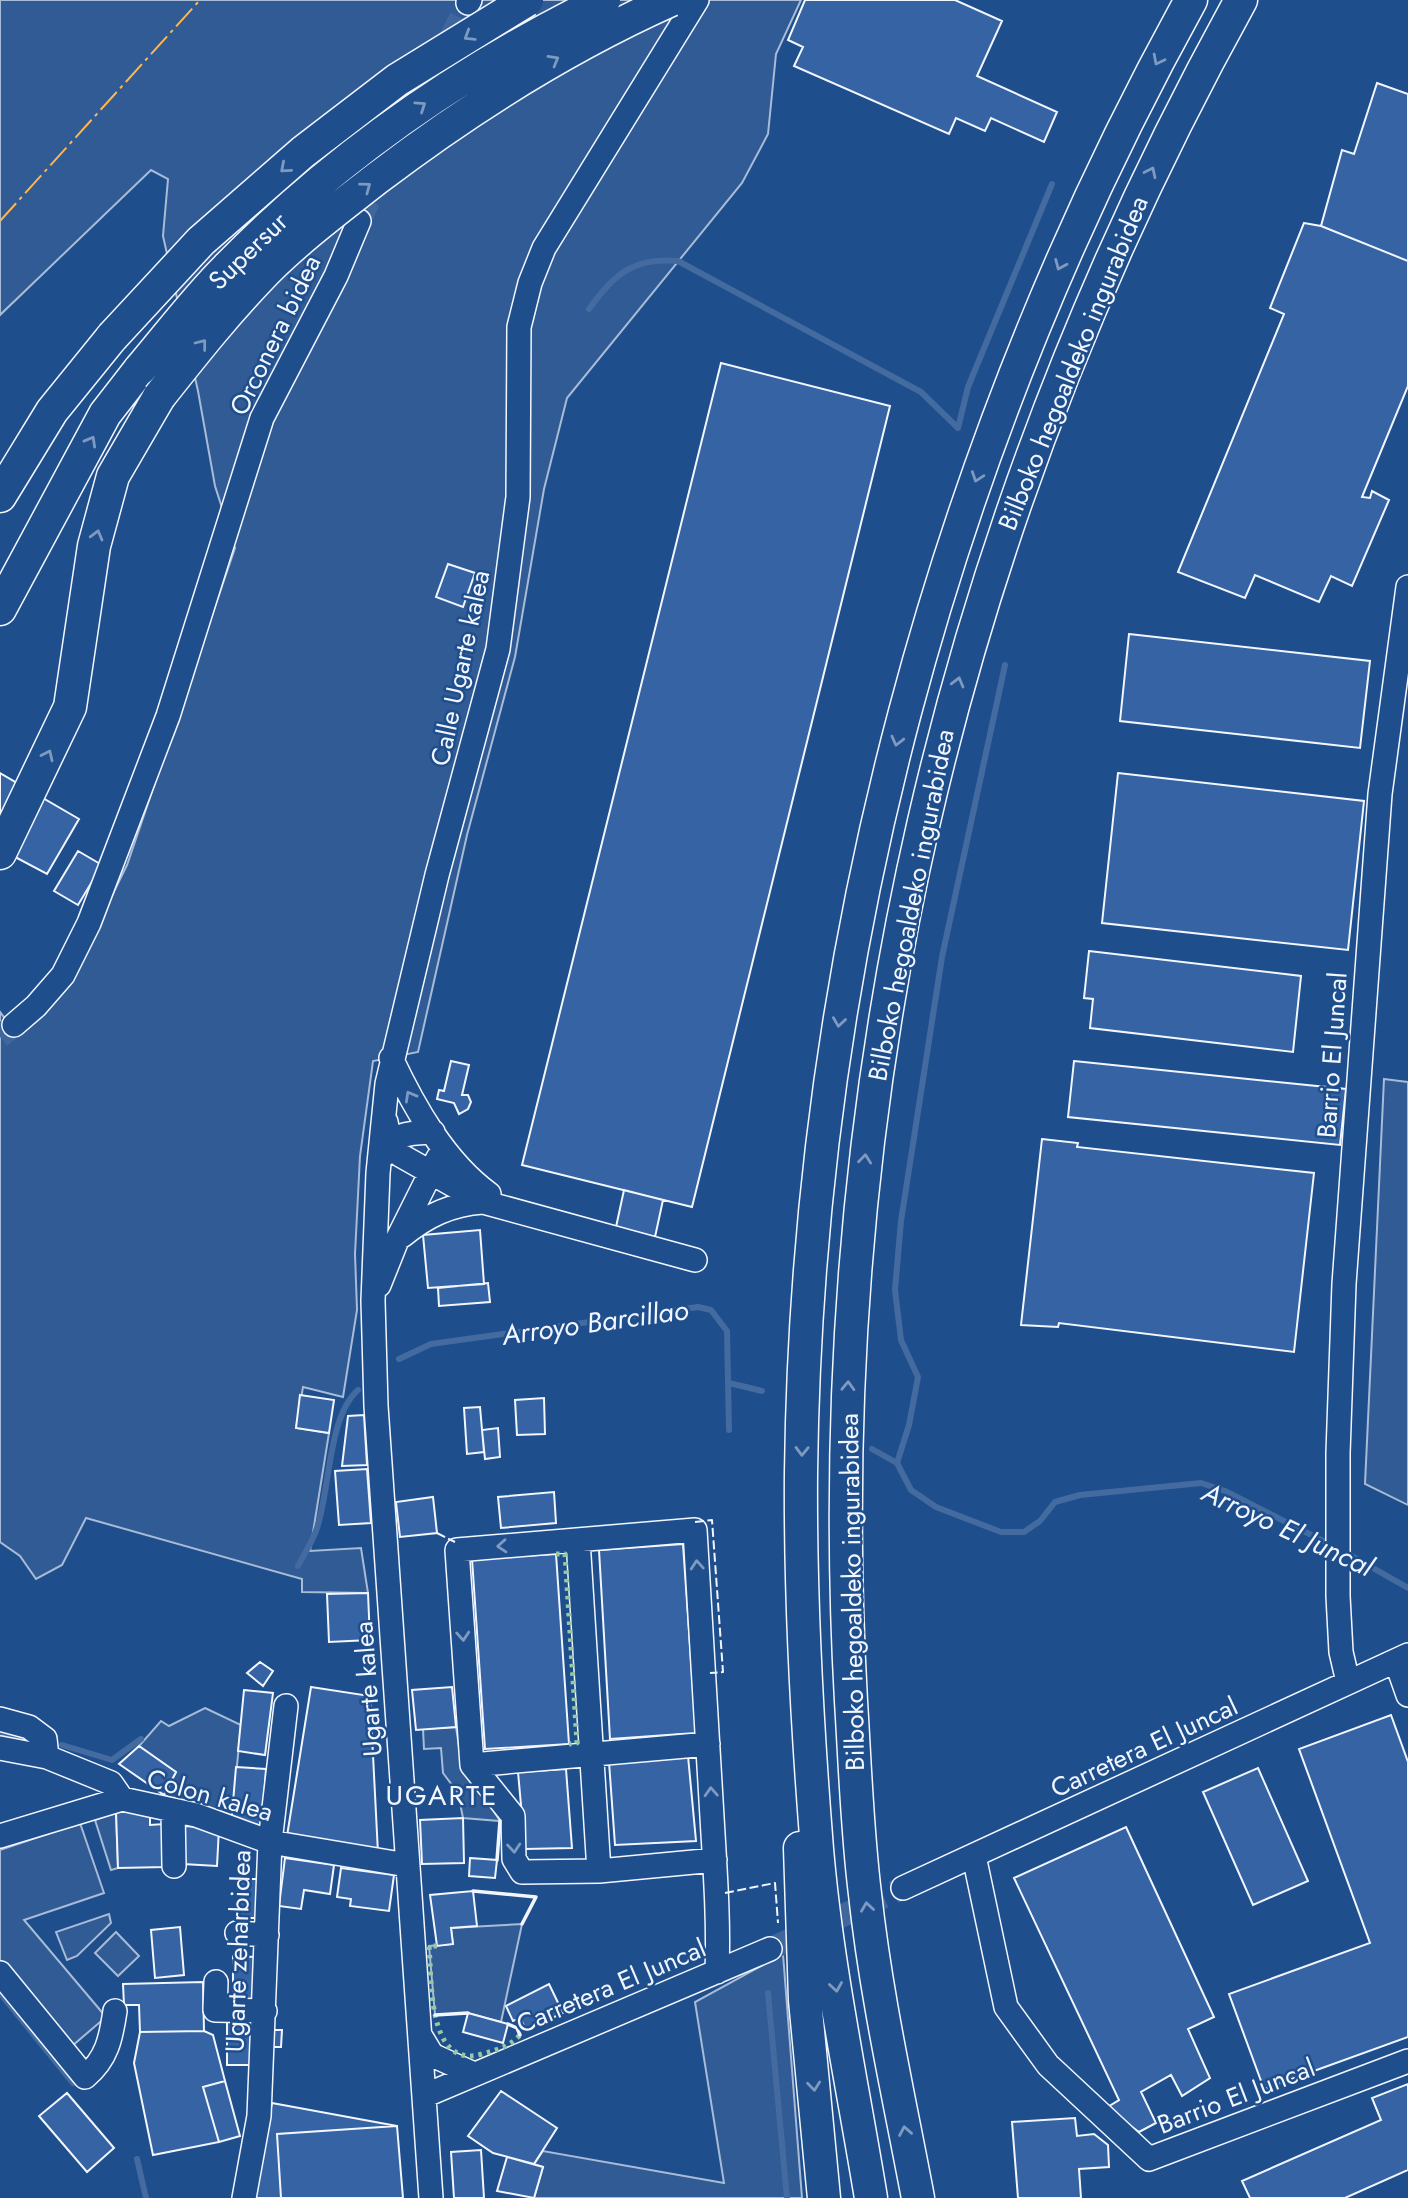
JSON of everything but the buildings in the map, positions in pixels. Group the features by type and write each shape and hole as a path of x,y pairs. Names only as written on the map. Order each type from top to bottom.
{"highway":[{"name":"Supersur","path":"0,496 52,411 112,337 201,241 303,152 397,80 527,0"},
{"name":"Supersur","path":"0,608 106,414 140,369 226,269 324,181 418,107 556,24 604,0"},
{"path":"0,853 70,707 93,546 113,476 159,397 212,331 267,270 342,206 439,132 516,82 671,0"},
{"name":"Bilboko hegoaldeko ingurabidea","path":"872,2198 817,1855 807,1700 801,1472 812,1249 840,1014 879,814 928,628 988,444 1070,241 1129,117 1191,0"},
{"name":"Bilboko hegoaldeko ingurabidea","path":"918,2198 865,1900 846,1605 845,1473 849,1353 860,1205 876,1069 907,894 940,750 978,615 1022,481 1110,259 1174,125 1241,0"},
{"path":"807,1700 799,1873 805,2000 824,2198"}],"street":[{"name":"Calle Ugarte kalea","path":"373,1301 376,1208 391,1058 437,875 485,703 504,613 518,497 519,327 530,283 544,248 697,0"},
{"name":"Orconera bidea","path":"14,1025 36,1006 63,975 89,923 169,716 262,418 335,276 359,221"},
{"name":"Barrio El Juncal","path":"1348,1682 1341,1652 1338,1569 1344,1284 1380,794 1408,587"},
{"path":"391,1058 418,1111 438,1139 478,1186 514,1212"},
{"path":"387,1084 386,1125 390,1143 400,1155 483,1202 695,1260"},
{"path":"376,1208 381,1192 383,1157 390,1143 400,1135 438,1139"},
{"path":"373,1301 397,1240 432,1172 438,1139"},
{"path":"397,1240 433,1214 465,1203 483,1202"},
{"name":"Ugarte kalea","path":"373,1301 376,1406 431,2198"},
{"path":"715,1860 599,1871 522,1872 514,1859 513,1816 472,1765 457,1550 695,1530 715,1860 718,1972"},
{"path":"578,1540 599,1871"},
{"path":"1402,1658 1408,1695"},
{"name":"Carretera El Juncal","path":"903,1888 1402,1658"},
{"name":"Ugarte zeharbidea","path":"243,2198 259,2116 270,1842 286,1706"},
{"path":"0,1719 29,1727 45,1739 47,1758"},
{"path":"472,1765 708,1744"},
{"path":"0,1748 47,1758 111,1783 122,1799"},
{"name":"Colon kalea","path":"0,1836 122,1799 196,1815 270,1842 407,1865"},
{"path":"173,1810 174,1866"},
{"name":"Barrio El Juncal","path":"974,1856 1006,2007 1048,2065 1149,2159 1408,2061"},
{"path":"237,1933 267,1935"},
{"name":"Carretera El Juncal","path":"424,2096 770,1948"},
{"path":"0,1973 85,2077 101,2064 111,2037 115,2011"},
{"path":"216,1982 215,2010 265,2011"},
{"path":"420,2035 432,2055 474,2074"}],"shaded area":[{"path":"0,0 801,0 776,54 768,134 742,183 567,398 544,489 515,657 467,835 418,1052 373,1061 360,1156 355,1254 357,1310 343,1397 303,1387 296,1428 329,1433 310,1551 361,1548 368,1593 302,1592 302,1579 86,1518 62,1565 36,1579 20,1556 0,1542 0,1012 16,1033 99,922 127,865 235,548 215,486 198,391 163,236 168,179 151,170 0,315"},
{"path":"1384,1079 1408,1082 1408,1505 1365,1484"},
{"path":"205,1708 241,1725 231,1826 164,1795 176,1772 139,1746 161,1721 169,1726"},
{"path":"456,1727 461,1760 500,1821 463,1818 458,1793 443,1773 441,1748 424,1749 423,1729"},
{"path":"116,1812 118,1868 111,1870 95,1820"},
{"path":"80,1823 104,1893 24,1920 106,2017 72,2046 0,1961 0,1850"},
{"path":"109,1914 111,1923 77,1956 67,1960 56,1932"},
{"path":"522,1924 501,2022 468,2013 435,2015 429,1946 453,1944 451,1928"},
{"path":"116,1932 139,1956 118,1976 95,1953"},
{"path":"783,1954 802,2198 534,2198 543,2167 534,2164 543,2151 724,2183 695,2002"}],"waterway":[{"path":"589,309 607,286 626,270 649,262 678,261 921,392 958,428 968,387 1052,184"},
{"path":"897,1463 909,1425 918,1377 901,1340 895,1290 901,1221 942,957 1005,665"},
{"name":"Arroyo Barcillao","path":"399,1359 431,1344 698,1307 711,1310 727,1331 729,1430"},
{"path":"729,1383 762,1391"},
{"name":"Arroyo Barcillao","path":"298,1566 317,1528 341,1417 358,1390"},
{"name":"Arroyo El Juncal","path":"872,1449 897,1463 911,1490 936,1507 1001,1532 1024,1532 1040,1521 1055,1502 1080,1495 1201,1483 1225,1491 1333,1546"},
{"name":"Arroyo El Juncal","path":"1343,1551 1408,1588"},
{"name":"Arroyo Barcillao","path":"0,1734 26,1737"},
{"name":"Arroyo Barcillao","path":"62,1745 112,1760 141,1739"},
{"path":"0,1993 73,2083"},
{"name":"Arroyo Barcillao","path":"768,1993 787,2198"},
{"path":"137,2159 146,2198"}],"tunnel":[{"path":"359,221 468,3"},
{"path":"0,1037 14,1025"},
{"path":"770,1949 903,1888"}],"hedge":[{"path":"556,1554 565,1554 577,1743 569,1744"},
{"path":"437,1946 429,1946 433,1999 442,2036 451,2049 464,2055 482,2054 503,2047 520,2035"}],"fence":[{"path":"695,1522 712,1520 723,1672 710,1673"},
{"path":"437,1533 455,1542"},
{"path":"725,1893 775,1883 778,1923"}],"wall":[{"path":"497,1860 500,1821"},
{"path":"473,1891 536,1897 522,1924"},
{"path":"435,2015 468,2013"},
{"path":"508,2024 517,2028 520,2035"}],"power":[{"path":"0,221 200,0"}],"district":[{"name":"UGARTE","path":"442,1795"}]}
